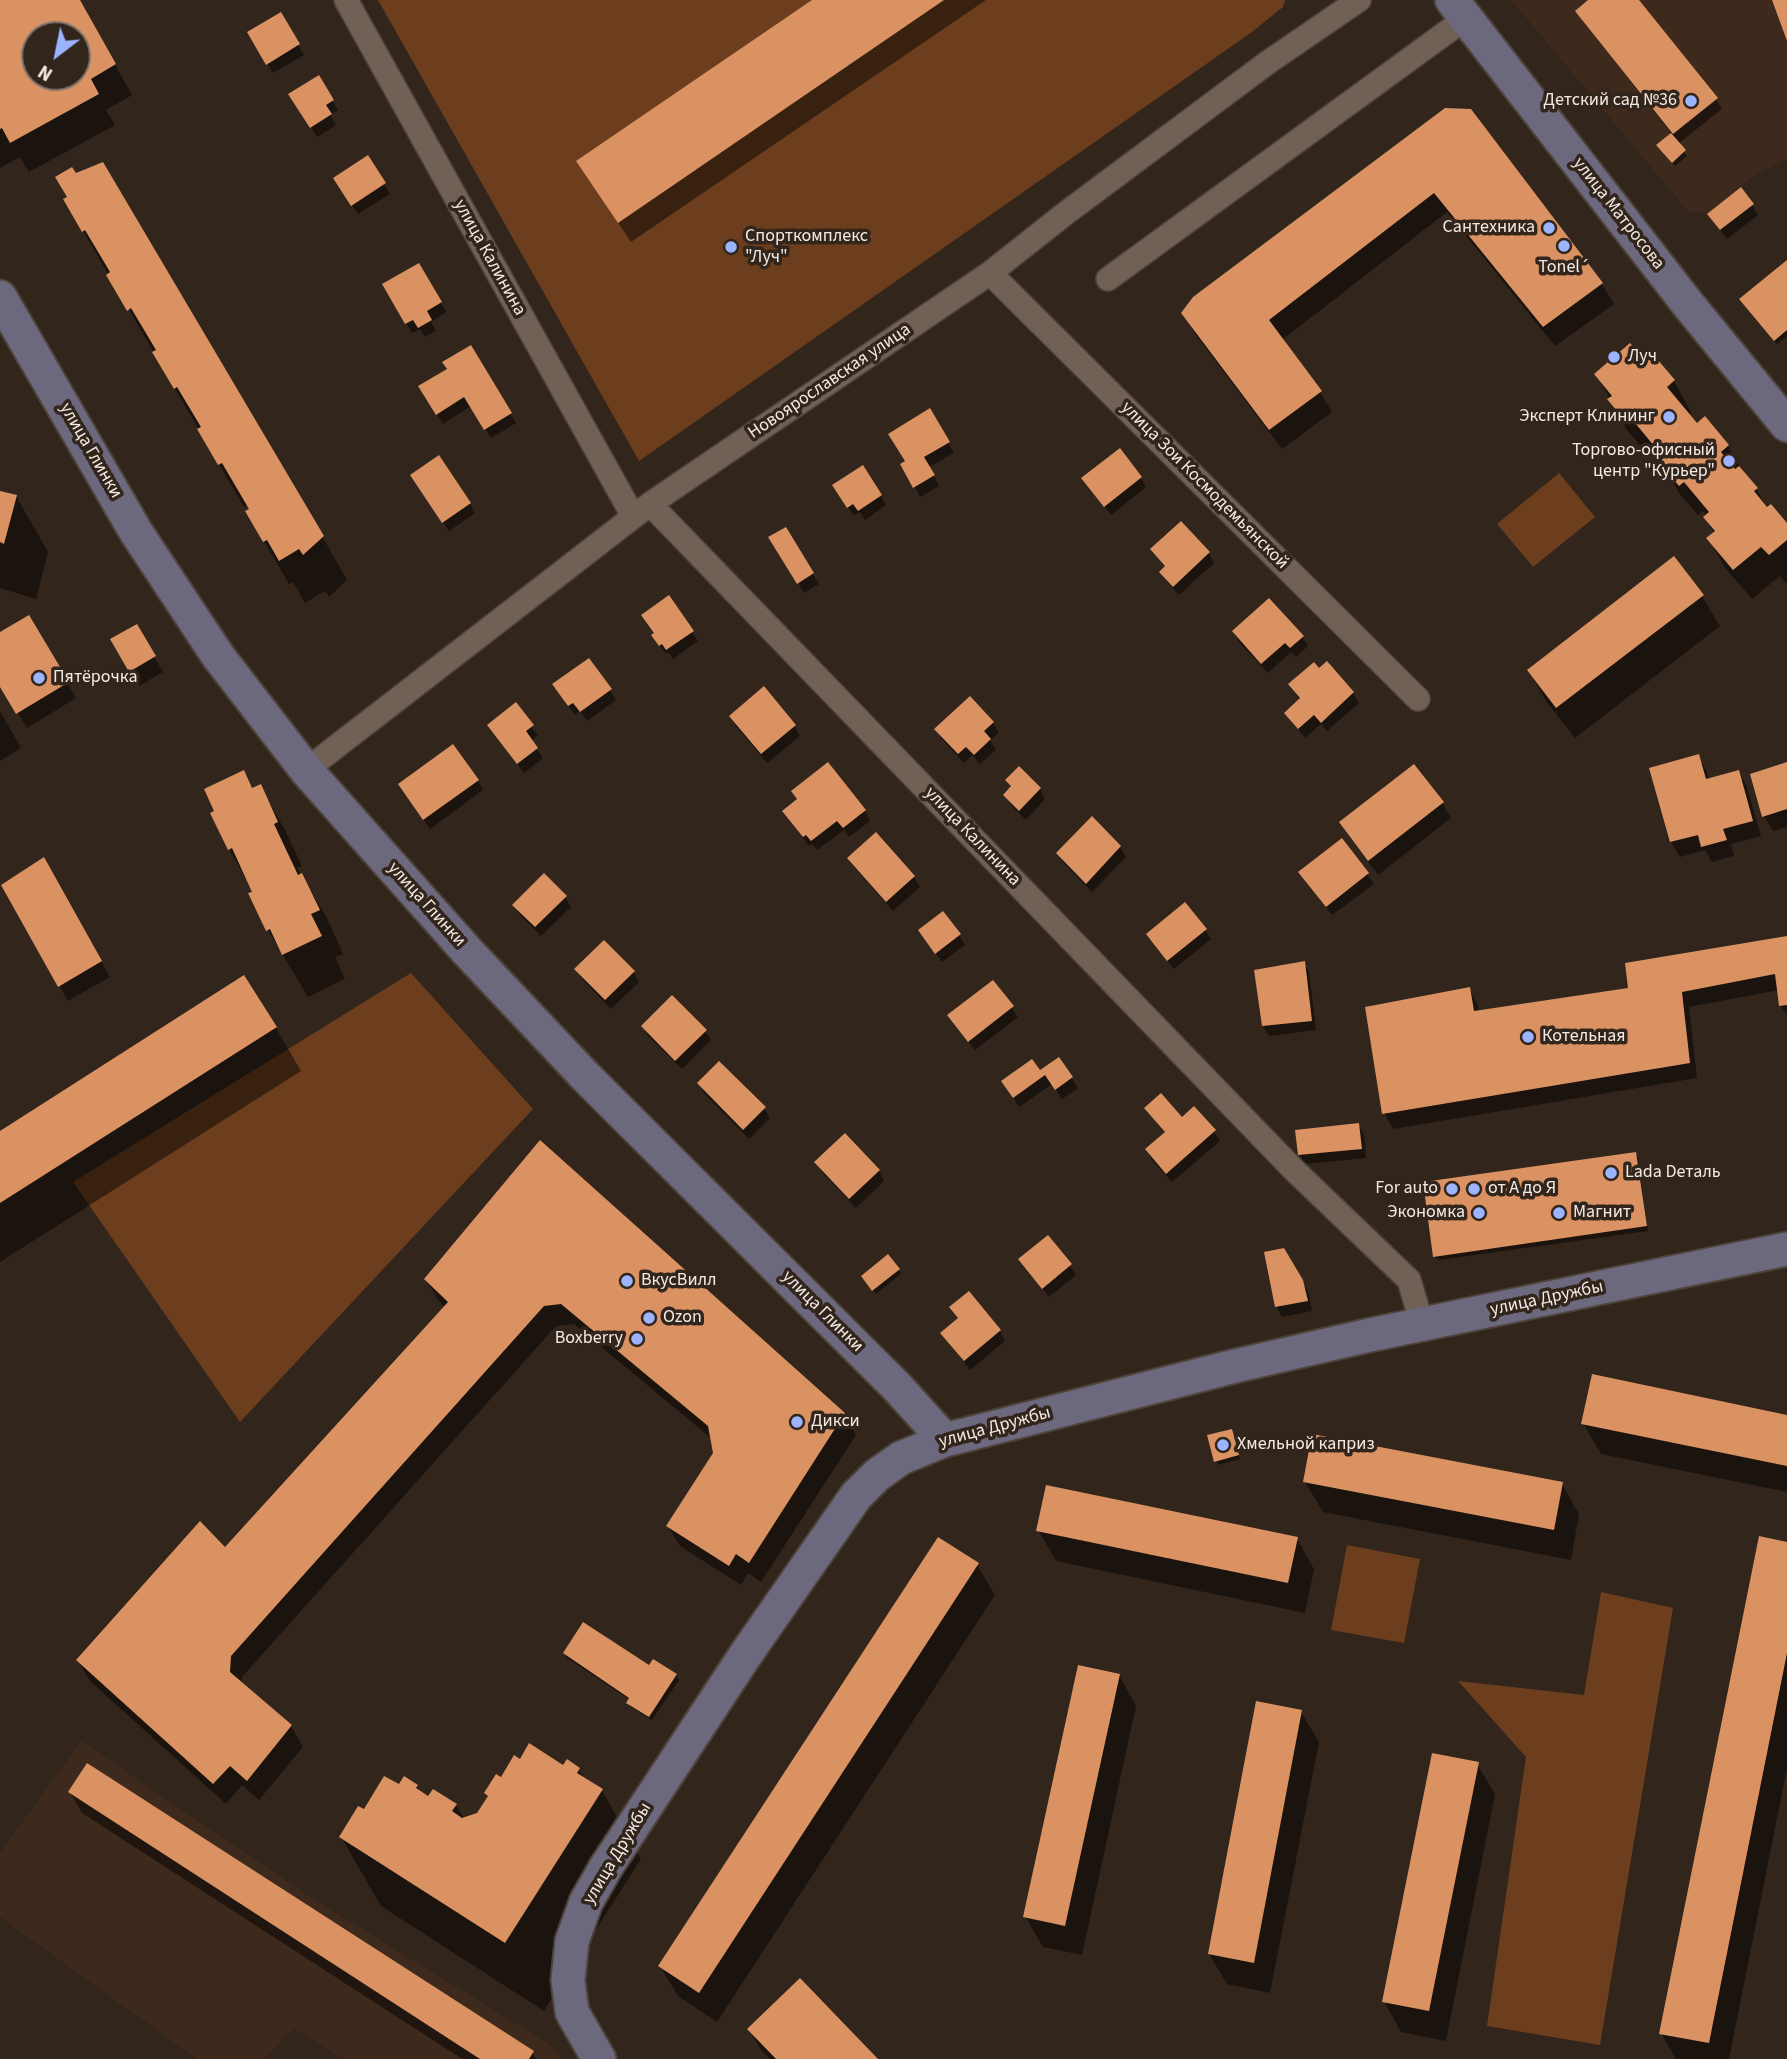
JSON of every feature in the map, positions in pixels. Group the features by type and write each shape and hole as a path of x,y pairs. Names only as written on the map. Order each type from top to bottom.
{"street":[{"name":"улица Калинина","path":"345,0 641,510 1294,1170 1409,1280 1422,1324"},
{"name":"Новоярославская улица","path":"306,770 641,510 990,273 1066,212 1267,63 1359,0"},
{"path":"1108,279 1459,9"},
{"name":"улица Матросова","path":"1459,9 1687,303 1787,425"},
{"name":"улица Зои Космодемьянской","path":"990,273 1418,699"},
{"name":"улица Глинки","path":"0,297 136,532 218,656 306,770 467,951 586,1077 898,1388 945,1440"},
{"name":"улица Дружбы","path":"599,2059 572,2012 568,1980 572,1941 586,1902 606,1867 746,1654 856,1496 877,1475 901,1458 945,1440 1235,1366 1422,1324 1787,1249"}],"shaded area":[{"name":"Спорткомплекс \"Луч\"","path":"378,0 1285,0 1283,7 1252,32 639,461"},
{"name":"Детский сад №36","path":"1511,0 1772,0 1787,42 1787,159 1753,176 1707,214 1688,211"},
{"path":"1559,473 1595,517 1533,567 1497,524"},
{"path":"411,973 533,1109 240,1422 73,1182"},
{"path":"1347,1545 1420,1559 1404,1643 1331,1630"},
{"path":"1601,1592 1673,1608 1600,2045 1487,2026 1526,1757 1458,1681 1584,1695"},
{"path":"81,1741 307,1895 554,2047 562,2059 344,2059 293,2028 264,2059 197,2059 0,1917 0,1853"}],"building":[{"path":"0,0 80,0 116,64 91,79 99,94 10,143 2,128 0,129"},
{"path":"812,0 944,0 618,223 576,161"},
{"path":"1588,0 1639,0 1718,98 1673,134 1575,11"},
{"path":"1772,0 1787,0 1787,41"},
{"path":"281,12 300,44 266,65 247,32"},
{"path":"319,75 334,100 326,105 332,114 310,128 288,94"},
{"path":"1445,108 1471,109 1603,283 1543,327 1434,193 1269,320 1322,391 1269,430 1181,313 1193,297"},
{"path":"1671,133 1686,150 1672,163 1656,145"},
{"path":"368,155 386,183 351,206 333,178"},
{"path":"103,162 324,536 303,555 299,549 279,561 267,540 263,542 245,511 249,509 222,463 218,465 197,429 201,427 177,387 174,389 152,352 156,350 131,308 127,311 106,275 110,272 63,199 67,197 55,177 72,167 76,173"},
{"path":"1741,187 1754,204 1720,230 1707,214"},
{"path":"1787,260 1787,330 1774,341 1739,299"},
{"path":"419,263 442,302 427,311 432,320 418,328 413,320 405,324 382,284"},
{"path":"1630,343 1644,359 1652,353 1675,380 1667,387 1697,423 1705,416 1729,445 1721,452 1735,469 1739,466 1758,488 1754,491 1767,507 1771,504 1787,523 1787,540 1769,555 1761,547 1733,570 1706,538 1715,531 1703,517 1709,512 1684,482 1679,486 1659,462 1664,458 1631,418 1626,422 1607,399 1612,396 1594,374"},
{"path":"471,345 512,413 484,430 464,397 436,415 418,386 447,369 442,362"},
{"path":"930,408 950,442 924,457 935,475 913,488 900,464 905,461 888,434"},
{"path":"1120,448 1142,477 1104,507 1081,478"},
{"path":"439,455 471,503 442,523 410,475"},
{"path":"863,465 882,495 858,511 853,504 847,508 832,485"},
{"path":"0,491 17,495 4,544 0,542"},
{"path":"1181,521 1210,552 1173,587 1159,572 1165,566 1150,549"},
{"path":"786,527 814,573 797,584 768,537"},
{"path":"1674,556 1704,595 1556,708 1527,670"},
{"path":"669,595 694,631 666,650 662,644 659,646 651,635 654,633 641,615"},
{"path":"1269,598 1304,636 1290,648 1285,643 1261,664 1232,631"},
{"path":"29,615 69,682 16,714 0,687 0,632"},
{"path":"137,624 156,656 129,672 110,639"},
{"path":"589,658 612,689 580,712 573,703 568,706 552,684"},
{"path":"1327,661 1354,692 1321,723 1314,715 1298,729 1284,713 1300,698 1288,684 1314,662 1319,668"},
{"path":"764,686 796,725 761,754 729,716"},
{"path":"970,696 994,722 984,731 991,739 974,755 966,747 958,754 934,729"},
{"path":"516,702 534,725 526,731 538,748 517,764 487,725"},
{"path":"453,744 479,780 423,820 398,784"},
{"path":"1699,754 1706,779 1739,770 1753,821 1723,829 1727,840 1701,847 1698,835 1670,842 1649,768"},
{"path":"828,762 866,810 843,828 837,821 811,841 806,835 803,837 782,811 797,799 791,791"},
{"path":"1787,762 1787,809 1762,817 1750,774"},
{"path":"1414,764 1444,802 1368,861 1339,822"},
{"path":"1019,766 1041,788 1019,811 1003,795 1011,786 1005,780"},
{"path":"244,770 252,788 261,784 278,822 274,824 298,875 302,873 320,910 311,914 322,936 282,955 270,929 266,931 248,893 252,892 232,848 228,850 210,813 214,811 204,789"},
{"path":"1092,816 1121,846 1086,884 1056,853"},
{"path":"876,832 915,876 886,902 847,858"},
{"path":"1342,838 1369,873 1326,907 1298,872"},
{"path":"44,857 102,961 58,987 1,885"},
{"path":"544,873 567,896 535,927 512,905"},
{"path":"1185,902 1207,929 1167,961 1146,934"},
{"path":"943,911 961,934 935,954 918,930"},
{"name":"Котельная","path":"1787,936 1787,1005 1779,1006 1775,974 1682,992 1690,1063 1382,1114 1365,1007 1470,987 1474,1011 1628,988 1625,963"},
{"path":"604,940 635,971 605,1000 574,969"},
{"path":"1305,961 1312,1021 1262,1026 1254,970"},
{"path":"244,975 277,1027 0,1203 0,1131"},
{"path":"993,980 1014,1006 968,1042 947,1015"},
{"path":"672,995 707,1030 675,1061 641,1026"},
{"path":"1059,1057 1073,1077 1055,1090 1045,1075 1013,1098 1001,1081 1032,1059 1040,1070"},
{"path":"719,1061 766,1107 743,1130 697,1083"},
{"path":"1161,1093 1182,1117 1194,1106 1216,1130 1166,1174 1145,1149 1165,1132 1144,1108"},
{"path":"1359,1123 1362,1149 1298,1155 1295,1130"},
{"path":"845,1133 880,1170 849,1199 814,1162"},
{"path":"540,1140 845,1413 749,1563 736,1554 729,1566 666,1526 713,1453 708,1426 561,1304 544,1306 231,1656 230,1672 292,1725 247,1781 230,1766 213,1784 76,1660 200,1521 225,1547 448,1302 424,1279"},
{"path":"1636,1152 1647,1226 1433,1257 1423,1182"},
{"path":"1048,1235 1072,1264 1042,1289 1018,1259"},
{"path":"1284,1248 1303,1280 1308,1301 1275,1307 1264,1252"},
{"path":"888,1254 900,1269 872,1291 861,1276"},
{"path":"969,1291 1001,1330 964,1361 940,1333 958,1318 949,1307"},
{"path":"1592,1374 1787,1415 1787,1466 1581,1424"},
{"name":"Хмельной каприз","path":"1232,1429 1239,1455 1214,1462 1207,1435"},
{"path":"1312,1434 1563,1482 1554,1530 1303,1482"},
{"path":"1046,1485 1298,1537 1288,1583 1036,1531"},
{"path":"1759,1536 1787,1542 1787,1653 1709,2043 1659,2034"},
{"path":"938,1537 979,1563 699,1993 658,1966"},
{"path":"583,1622 649,1665 653,1659 677,1674 649,1717 626,1703 629,1698 563,1653"},
{"path":"1078,1665 1120,1674 1065,1926 1023,1917"},
{"path":"1256,1701 1302,1710 1254,1963 1208,1954"},
{"path":"529,1743 563,1765 567,1759 580,1768 577,1773 603,1789 505,1943 339,1837 358,1806 364,1809 384,1776 399,1784 404,1776 428,1796 433,1789 457,1804 452,1811 462,1818 477,1813 488,1796 484,1793 496,1774 501,1777 514,1755 520,1759"},
{"path":"1432,1753 1479,1762 1429,2011 1382,2002"},
{"path":"87,1763 534,2051 529,2059 480,2059 68,1792"},
{"path":"800,1978 878,2059 776,2059 747,2029"}],"place":[{"name":"Детский сад №36","path":"1691,101"},
{"name":"Сантехника","path":"1549,228"},
{"name":"Tonel´","path":"1564,246"},
{"name":"Спорткомплекс \"Луч\"","path":"731,247"},
{"name":"Луч","path":"1614,357"},
{"name":"Эксперт Клининг","path":"1669,417"},
{"name":"Торгово-офисный центр \"Курьер\"","path":"1729,461"},
{"name":"Пятёрочка","path":"39,678"},
{"name":"Котельная","path":"1528,1037"},
{"name":"Lada Dеталь","path":"1611,1173"},
{"name":"For auto","path":"1452,1189"},
{"name":"от А до Я","path":"1474,1189"},
{"name":"Экономка","path":"1479,1213"},
{"name":"Магнит","path":"1559,1213"},
{"name":"ВкусВилл","path":"627,1281"},
{"name":"Ozon","path":"649,1318"},
{"name":"Boxberry","path":"637,1339"},
{"name":"Дикси","path":"797,1422"},
{"name":"Хмельной каприз","path":"1223,1445"}]}
